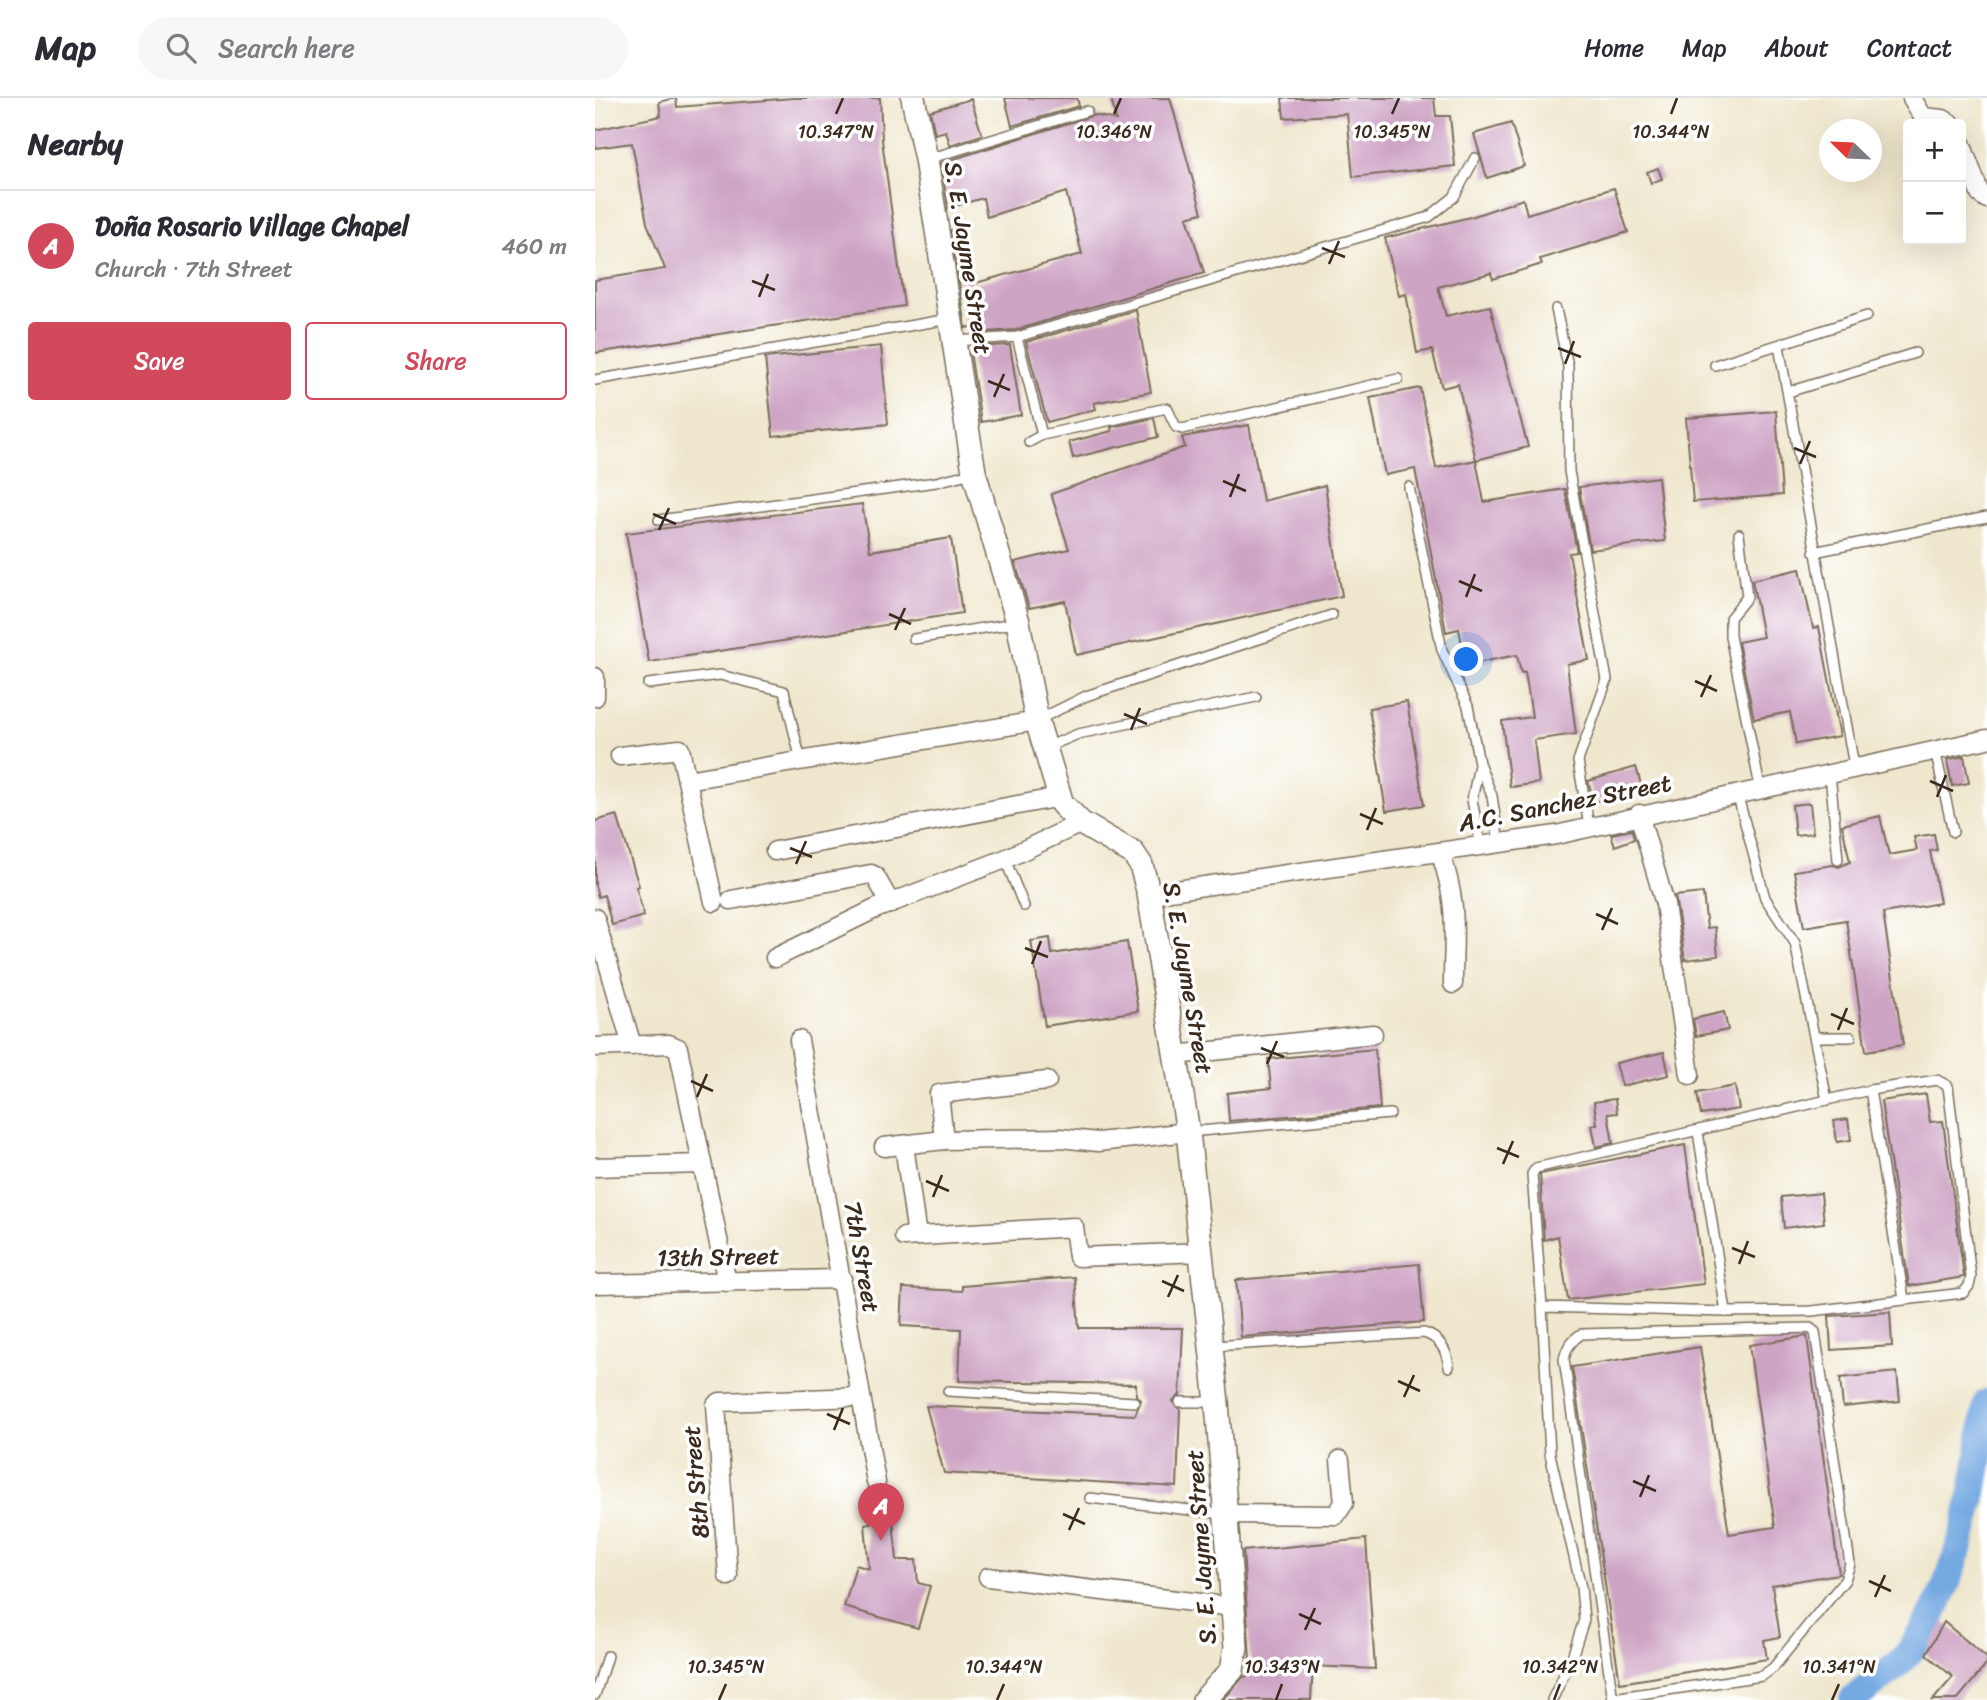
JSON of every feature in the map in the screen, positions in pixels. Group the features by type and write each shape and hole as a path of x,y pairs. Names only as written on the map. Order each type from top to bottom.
{"street":[{"name":"S. E. Jayme Street","path":"913,98 926,159 974,472 1018,622 1045,748 1062,804 1081,823 1133,853 1141,865 1149,894 1188,1132 1212,1346 1233,1607 1236,1660 1223,1683 1204,1700"},
{"path":"1912,98 1923,117 1943,119"},
{"path":"1966,156 1980,194 1987,199"},
{"path":"595,677 595,697"},
{"path":"687,780 1037,720"},
{"name":"A.C. Sanchez Street","path":"1149,894 1440,852 1589,826 1987,739"},
{"path":"620,756 677,747 722,901 871,874 875,876 891,904"},
{"path":"775,852 1060,797"},
{"path":"1639,814 1665,904 1690,1074"},
{"path":"775,958 891,904 1006,859 1081,823"},
{"path":"1440,852 1452,884 1457,919 1453,984"},
{"path":"595,918 632,1046"},
{"path":"1175,1055 1373,1034"},
{"name":"7th Street","path":"799,1041 876,1482"},
{"path":"595,1047 669,1044 678,1048 727,1282"},
{"path":"944,1140 939,1094 1047,1081"},
{"path":"884,1147 944,1140 1060,1138 1098,1143 1188,1132"},
{"path":"904,1145 911,1236 1074,1227 1078,1257 1202,1252"},
{"path":"595,1167 702,1164"},
{"name":"13th Street","path":"595,1284 842,1279"},
{"name":"8th Street","path":"728,1576 716,1405 720,1402 861,1397"},
{"path":"1225,1514 1336,1516 1344,1503 1340,1460"},
{"path":"988,1577 1233,1607"}],"lane":[{"path":"926,159 1087,111"},
{"path":"595,380 953,330 1017,337 1429,217 1454,197 1475,158"},
{"path":"1556,309 1568,366 1569,471 1607,680 1578,761 1589,826"},
{"path":"1715,365 1867,316"},
{"path":"1017,337 1042,435"},
{"path":"1779,346 1854,766"},
{"path":"1788,392 1915,353"},
{"path":"1029,442 1042,435 1167,408 1176,427 1182,429 1398,379"},
{"path":"659,520 936,482 974,472"},
{"path":"1409,487 1442,650 1468,706 1479,763 1492,796 1490,844"},
{"path":"1814,552 1987,517"},
{"path":"1739,534 1747,597 1730,618 1730,636 1761,787"},
{"path":"1037,720 1086,696 1332,615"},
{"path":"913,639 1018,622"},
{"path":"648,684 720,675 784,691 801,761"},
{"path":"1045,748 1078,734 1256,698"},
{"path":"1935,750 1953,832"},
{"path":"1479,763 1472,800 1490,844"},
{"path":"1830,773 1838,860"},
{"path":"1737,793 1765,898 1795,943 1828,1100"},
{"path":"1006,859 1024,906"},
{"path":"1814,1037 1851,1037"},
{"path":"1542,1307 1726,1312 1812,1311 1963,1293 1969,1286 1948,1086 1937,1080 1871,1090 1533,1170 1550,1454 1581,1587 1584,1620 1571,1660 1552,1700"},
{"path":"1871,1090 1904,1299"},
{"path":"1188,1132 1389,1114"},
{"path":"1698,1132 1726,1312"},
{"path":"1810,1328 1815,1332 1850,1564 1845,1580 1773,1668 1762,1676 1613,1699 1564,1359 1567,1350 1581,1334 1810,1328"},
{"path":"1212,1346 1424,1333 1435,1336 1442,1345 1448,1355 1449,1367"},
{"path":"948,1391 1135,1402"},
{"path":"1180,1402 1217,1402"},
{"path":"1090,1498 1225,1514"},
{"path":"595,1695 607,1656"}],"building":[{"path":"676,98 677,107 794,98 880,98 882,140 904,306 595,353 595,280 665,269 647,223 632,143 595,148 595,130 661,116 659,102"},
{"path":"1005,98 1077,98 1079,106 1012,126"},
{"path":"1111,98 1170,98 1202,213 1187,217 1204,273 1016,330 986,332 984,323 966,328 951,229 972,284 1082,254 1066,192 987,217 983,198 948,208 941,163 1094,115 1116,120"},
{"path":"1282,98 1434,98 1436,116 1450,116 1455,166 1353,177 1347,114 1284,118"},
{"path":"971,99 982,135 950,145 946,131 935,134 930,111"},
{"path":"1511,123 1524,166 1487,178 1474,134"},
{"path":"1658,168 1662,179 1651,183 1647,172"},
{"path":"1614,188 1628,232 1540,259 1542,264 1493,279 1491,273 1438,287 1446,316 1490,306 1528,447 1476,460 1458,384 1442,388 1432,350 1417,353 1406,294 1399,296 1385,238 1474,216 1523,199 1527,214"},
{"path":"1136,310 1151,392 1094,403 1096,409 1047,422 1026,342"},
{"path":"1010,345 1021,415 981,422 970,352 989,349 988,346"},
{"path":"881,346 888,424 773,436 765,358"},
{"path":"1420,388 1436,468 1476,460 1484,502 1565,489 1577,552 1569,553 1589,660 1567,664 1576,734 1534,740 1539,783 1510,787 1502,721 1532,717 1525,672 1521,673 1517,655 1466,665 1459,629 1446,632 1415,469 1385,475 1370,398"},
{"path":"1776,411 1782,495 1693,502 1686,418"},
{"path":"1154,418 1158,437 1073,458 1069,442 1112,431 1111,427"},
{"path":"1249,425 1263,501 1325,485 1342,596 1076,655 1065,601 1029,608 1015,562 1069,549 1051,494 1185,447 1182,437"},
{"path":"1658,477 1665,541 1590,550 1579,487"},
{"path":"862,504 870,551 951,538 962,613 649,662 626,533"},
{"path":"1800,569 1813,628 1819,627 1840,736 1796,744 1790,712 1754,719 1738,642 1763,637 1752,580"},
{"path":"1407,702 1424,805 1386,811 1369,708"},
{"path":"1964,756 1969,783 1952,786 1947,760"},
{"path":"1636,767 1642,788 1594,802 1588,781"},
{"path":"1810,803 1813,833 1795,835 1792,805"},
{"path":"617,815 639,886 636,887 644,916 612,925 604,895 598,897 595,885 595,821"},
{"path":"1880,816 1889,855 1917,850 1914,837 1934,834 1937,850 1930,851 1940,903 1883,913 1903,1045 1866,1051 1846,920 1804,927 1794,871 1833,865 1839,867 1850,862 1842,825"},
{"path":"1632,830 1634,839 1615,846 1611,834"},
{"path":"1703,893 1707,928 1715,927 1718,956 1685,960 1675,896"},
{"path":"1050,938 1052,954 1127,942 1138,1011 1045,1026 1031,941"},
{"path":"1724,1012 1728,1030 1696,1036 1693,1019"},
{"path":"1375,1049 1380,1108 1229,1121 1227,1093 1271,1088 1268,1059"},
{"path":"1664,1052 1669,1075 1622,1086 1616,1063"},
{"path":"1735,1086 1739,1109 1701,1115 1697,1093"},
{"path":"1926,1094 1930,1122 1943,1121 1964,1277 1909,1286 1881,1101"},
{"path":"1615,1099 1617,1113 1608,1114 1613,1143 1596,1147 1592,1125 1597,1124 1594,1102"},
{"path":"1848,1119 1851,1140 1837,1142 1834,1121"},
{"path":"1685,1145 1704,1284 1568,1300 1558,1236 1544,1240 1540,1174"},
{"path":"1821,1193 1824,1223 1784,1228 1781,1197"},
{"path":"1419,1264 1424,1322 1241,1337 1236,1280"},
{"path":"1075,1277 1079,1328 1183,1328 1180,1395 1173,1401 1180,1409 1177,1487 944,1473 926,1406 1135,1415 1141,1400 1136,1395 1136,1384 959,1381 961,1329 901,1326 903,1288 962,1291 962,1286"},
{"path":"1890,1312 1892,1346 1831,1350 1829,1316"},
{"path":"1807,1336 1839,1574 1772,1585 1780,1637 1764,1640 1767,1659 1620,1683 1572,1367 1700,1347 1729,1534 1775,1527 1749,1345"},
{"path":"1897,1372 1900,1401 1843,1407 1840,1378"},
{"path":"886,1516 887,1522 893,1521 897,1560 916,1560 918,1583 930,1586 918,1628 844,1607 856,1565 869,1569 865,1524 871,1523 870,1518"},
{"path":"1366,1539 1375,1669 1313,1666 1311,1700 1223,1700 1243,1677 1251,1675 1243,1551"},
{"path":"1944,1622 1987,1658 1987,1664 1957,1700 1933,1700 1953,1677 1926,1654"}],"waterway":[{"path":"1853,1700 1910,1651 1932,1616 1945,1587 1965,1527 1987,1403"}],"place":[{"name":"Doña Rosario Village Chapel","path":"881,1541"}]}
